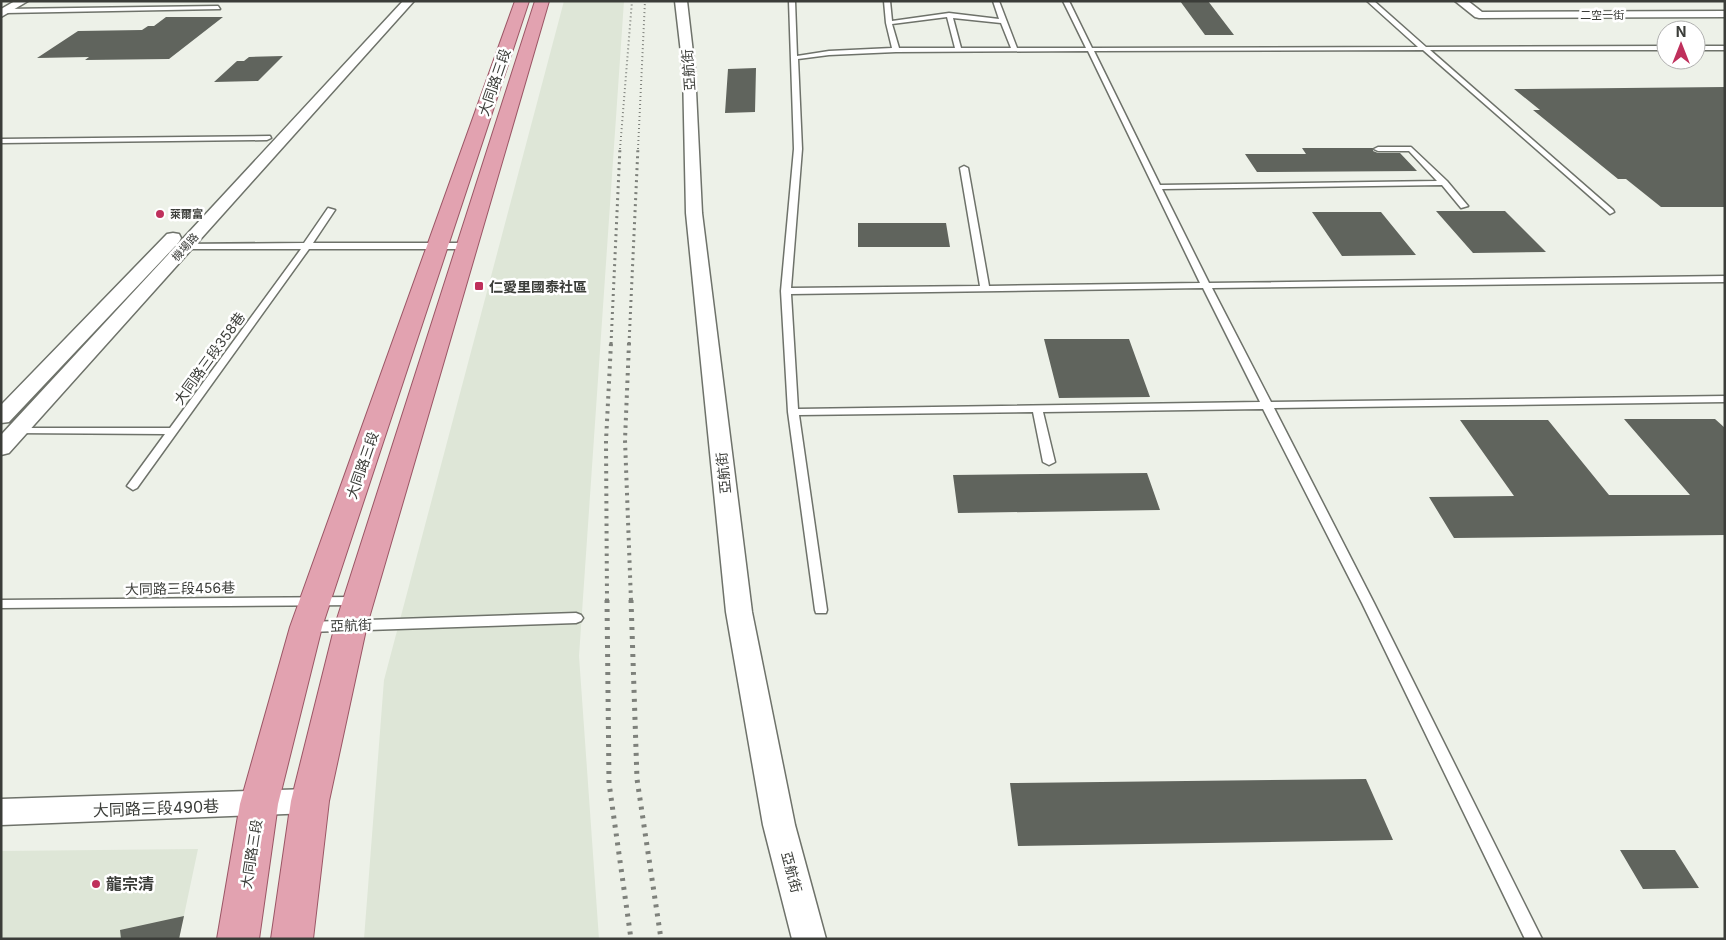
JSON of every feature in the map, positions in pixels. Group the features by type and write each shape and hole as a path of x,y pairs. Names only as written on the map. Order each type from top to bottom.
{"main road":[{"name":"大同路三段","path":"238,939 259,804 306,627 522,1"},
{"name":"大同路三段","path":"292,939 310,801 351,625 542,1"}],"street":[{"path":"3,13 23,1"},
{"name":"機場路","path":"1,417 397,1"},
{"name":"機場路","path":"1,448 409,1"},
{"name":"亞航街","path":"681,1 689,70 694,213 739,612 779,825 809,939"},
{"name":"二空一街","path":"1460,1 1479,15 1725,14"},
{"path":"1646,1 1670,14"},
{"name":"大同路三段490巷","path":"1,812 310,801"}],"lane":[{"path":"792,1 798,149 786,291 793,412 820,610"},
{"path":"887,1 889,23 896,50"},
{"path":"996,1 1015,50"},
{"path":"1066,1 1265,405 1376,621 1534,939"},
{"path":"1370,1 1610,212"},
{"path":"3,13 218,8"},
{"path":"889,23 950,15 976,16 1003,22"},
{"path":"950,15 959,50"},
{"path":"793,58 829,53 896,50 1656,48"},
{"path":"1706,48 1725,48"},
{"path":"1,141 267,138"},
{"path":"1378,148 1411,149 1464,206"},
{"path":"964,168 984,288"},
{"path":"1157,187 1444,183"},
{"name":"大同路三段358巷","path":"133,486 308,246 331,210"},
{"path":"164,246 466,246"},
{"path":"786,291 1725,279"},
{"path":"793,412 1725,399"},
{"path":"1037,408 1049,462"},
{"path":"16,431 173,431"},
{"name":"大同路三段456巷","path":"1,604 358,601"},
{"name":"亞航街","path":"306,627 576,618"}],"shaded area":[{"path":"564,1 624,1 579,656 599,939 364,939 384,680"},
{"name":"龍宗清","path":"198,849 179,939 1,939 1,851"}],"building":[{"path":"1180,1 1208,1 1234,35 1205,35"},
{"path":"166,17 223,17 169,59 85,60 89,57 37,58 78,31 142,30 148,26 154,26"},
{"path":"283,56 258,81 214,82 237,61 244,61 249,57"},
{"path":"756,68 755,112 725,113 728,69"},
{"path":"1725,87 1725,207 1661,207 1626,179 1618,179 1533,110 1540,110 1514,89"},
{"path":"1302,148 1373,148 1373,151 1378,153 1400,153 1417,171 1257,172 1245,154 1306,154"},
{"path":"1436,211 1505,211 1546,252 1473,253"},
{"path":"1312,212 1381,212 1416,255 1342,256"},
{"path":"858,223 946,223 950,247 858,247"},
{"path":"1044,339 1129,339 1150,397 1059,398"},
{"path":"1624,419 1715,419 1725,428 1725,535 1454,538 1429,497 1514,496 1460,420 1548,420 1609,495 1690,495"},
{"path":"1147,473 1160,510 958,513 953,475"},
{"path":"1366,779 1393,840 1018,846 1010,783"},
{"path":"1620,850 1675,850 1699,888 1643,889"},
{"path":"184,916 179,939 121,939 120,930"}],"railway":[{"path":"620,149 632,1"},
{"path":"638,149 645,1"},
{"path":"611,344 620,147"},
{"path":"629,344 638,147"},
{"path":"607,601 606,441 611,343"},
{"path":"629,343 625,440 631,601"},
{"path":"607,600 609,783 631,939"},
{"path":"631,600 637,779 661,939"}],"place":[{"name":"萊爾富","path":"160,214"},
{"name":"仁愛里國泰社區","path":"479,286"},
{"name":"龍宗清","path":"96,884"}]}
